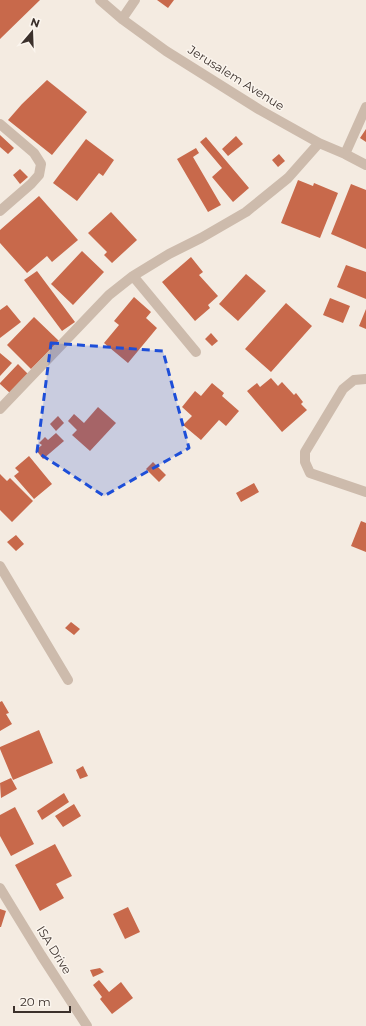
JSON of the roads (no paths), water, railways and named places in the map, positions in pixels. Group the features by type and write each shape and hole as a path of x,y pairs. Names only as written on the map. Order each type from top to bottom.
{"street":[{"name":"Jerusalem Avenue","path":"100,0 122,19 166,51 260,110 319,143 366,165"},
{"path":"122,19 135,0"},
{"path":"345,154 366,107"},
{"path":"0,124 34,154 41,164 39,175 0,211"},
{"path":"0,409 110,295 133,276 169,254 246,212 288,178 319,143"},
{"path":"133,276 196,352"},
{"path":"366,379 354,380 343,389 305,452 305,462 310,473 366,492"},
{"path":"0,566 68,680"},
{"name":"ISA Drive","path":"0,888 87,1026"}]}
